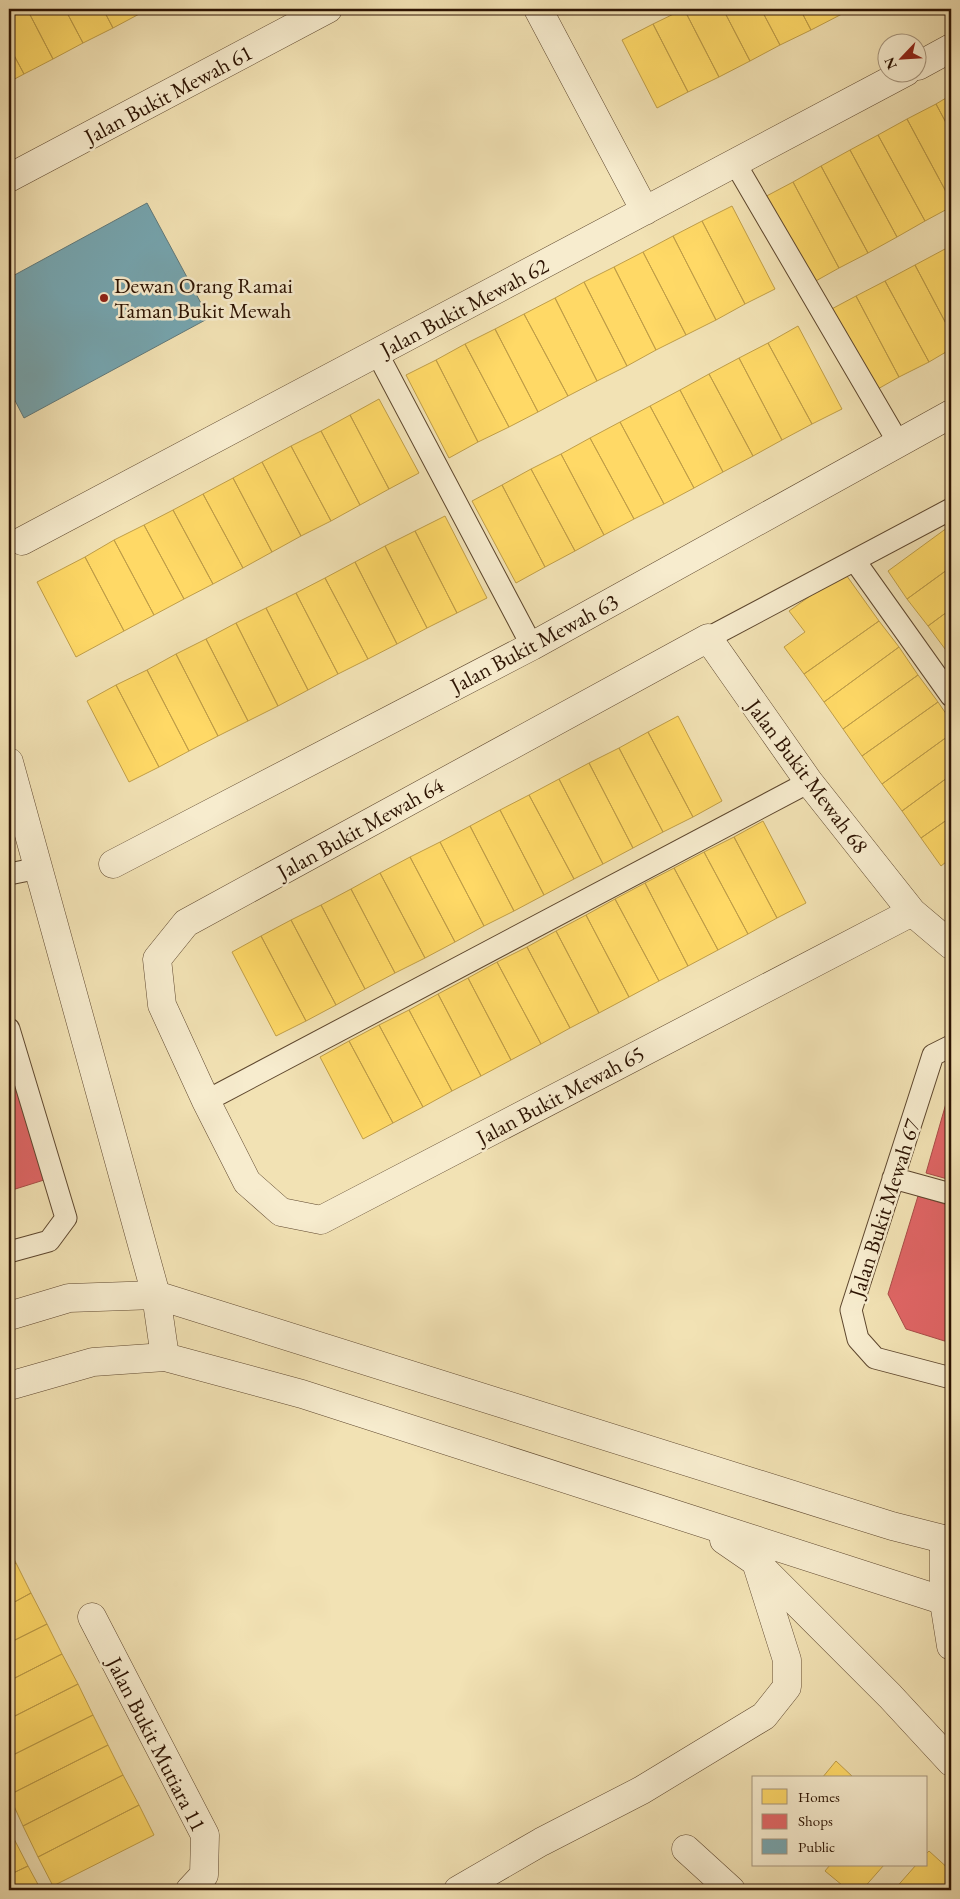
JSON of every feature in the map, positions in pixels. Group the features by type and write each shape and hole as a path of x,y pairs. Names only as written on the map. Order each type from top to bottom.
{"street":[{"name":"Jalan Bukit Mewah 61","path":"9,178 328,9"},
{"path":"538,9 645,211"},
{"path":"928,61 951,48"},
{"name":"Jalan Bukit Mewah 62","path":"22,541 887,82"},
{"name":"Jalan Bukit Mewah 63","path":"113,864 532,646 951,414"},
{"name":"Jalan Bukit Mewah 68","path":"708,638 809,782 912,912"},
{"name":"Jalan Bukit Mewah 64","path":"206,1101 162,1005 157,959 186,923 708,638"},
{"path":"9,762 156,1295 165,1357"},
{"path":"912,912 951,945"},
{"name":"Jalan Bukit Mewah 65","path":"206,1101 247,1182 281,1212 321,1220 912,912"},
{"path":"9,1316 69,1298 156,1295 892,1526 948,1540 948,1603 951,1646"},
{"path":"9,1386 93,1362 165,1357 302,1394 948,1603"},
{"path":"697,1522 756,1562 890,1696 951,1762"},
{"path":"458,1890 541,1842 642,1790 764,1716 787,1687 787,1660 756,1562"},
{"name":"Jalan Bukit Mutiara 11","path":"92,1617 205,1835 197,1883"},
{"path":"686,1849 731,1890"}],"lane":[{"path":"734,163 898,442"},
{"path":"377,353 532,646"},
{"path":"708,638 951,509"},
{"path":"854,561 951,696"},
{"path":"206,1101 809,782"},
{"path":"9,874 39,868"},
{"path":"9,1252 49,1241 66,1218 10,1037"},
{"name":"Jalan Bukit Mewah 67","path":"951,1046 933,1055 851,1310 858,1339 875,1358 951,1378"},
{"path":"893,1178 951,1194"}],"building: Homes":[{"path":"9,9 27,9 53,59 24,74 9,46"},
{"path":"27,9 65,9 83,43 53,59"},
{"path":"65,9 103,9 113,28 83,43"},
{"path":"103,9 141,9 143,12 113,28"},
{"path":"684,9 723,9 750,61 719,77"},
{"path":"684,9 719,77 688,92 653,24"},
{"path":"723,9 761,9 780,45 750,61"},
{"path":"761,9 800,9 811,30 780,45"},
{"path":"800,9 839,9 842,14 811,30"},
{"path":"653,24 688,92 657,108 622,40"},
{"path":"9,46 24,74 9,82"},
{"path":"951,95 951,132 936,104"},
{"path":"936,104 951,132 951,201 907,119"},
{"path":"907,119 951,201 951,207 925,221 878,135"},
{"path":"878,135 925,221 897,237 850,150"},
{"path":"850,150 897,237 868,253 821,166"},
{"path":"821,166 868,253 839,268 793,182"},
{"path":"793,182 839,268 805,287 759,200"},
{"path":"732,206 775,289 745,304 702,221"},
{"path":"702,221 745,304 716,320 673,236"},
{"path":"673,236 716,320 686,335 643,252"},
{"path":"951,246 951,261 945,249"},
{"path":"945,249 951,261 951,333 915,265"},
{"path":"643,252 686,335 656,350 614,267"},
{"path":"915,265 951,333 951,349 929,362 885,281"},
{"path":"614,267 656,350 627,366 584,282"},
{"path":"885,281 929,362 899,377 856,296"},
{"path":"584,282 627,366 597,381 555,298"},
{"path":"856,296 899,377 869,394 826,312"},
{"path":"555,298 597,381 568,396 524,314"},
{"path":"524,314 568,396 538,412 495,329"},
{"path":"798,326 842,409 812,424 768,343"},
{"path":"495,329 538,412 509,427 465,344"},
{"path":"768,343 812,424 782,440 739,358"},
{"path":"465,344 509,427 478,442 436,360"},
{"path":"739,358 782,440 753,456 709,374"},
{"path":"436,360 478,442 449,458 406,375"},
{"path":"709,374 753,456 723,472 680,390"},
{"path":"680,390 723,472 694,488 650,406"},
{"path":"379,399 419,473 389,489 350,415"},
{"path":"650,406 694,488 664,504 620,422"},
{"path":"350,415 389,489 360,505 321,431"},
{"path":"620,422 664,504 634,519 590,438"},
{"path":"321,431 360,505 331,521 291,446"},
{"path":"590,438 634,519 604,535 561,454"},
{"path":"291,446 331,521 301,536 262,462"},
{"path":"561,454 604,535 575,551 531,469"},
{"path":"262,462 301,536 272,552 233,478"},
{"path":"531,469 575,551 545,567 502,485"},
{"path":"233,478 272,552 243,568 203,494"},
{"path":"502,485 545,567 516,583 472,501"},
{"path":"203,494 243,568 213,584 173,510"},
{"path":"173,510 213,584 184,599 144,525"},
{"path":"445,516 487,598 457,613 415,531"},
{"path":"144,525 184,599 154,615 114,540"},
{"path":"951,525 951,567 907,599 888,571"},
{"path":"415,531 457,613 427,628 385,546"},
{"path":"114,540 154,615 124,631 85,557"},
{"path":"385,546 427,628 397,644 355,562"},
{"path":"85,557 124,631 76,657 37,582"},
{"path":"355,562 397,644 368,659 325,578"},
{"path":"951,567 951,609 928,626 907,599"},
{"path":"844,572 879,621 804,674 784,647 805,632 789,611"},
{"path":"325,578 368,659 338,674 296,593"},
{"path":"296,593 338,674 308,690 266,608"},
{"path":"266,608 308,690 278,706 236,623"},
{"path":"951,609 951,650 948,653 928,626"},
{"path":"879,621 899,647 824,702 804,674"},
{"path":"236,623 278,706 248,721 206,639"},
{"path":"206,639 248,721 218,736 176,654"},
{"path":"899,647 918,675 843,729 824,702"},
{"path":"176,654 218,736 189,751 147,670"},
{"path":"147,670 189,751 159,767 116,685"},
{"path":"918,675 938,702 862,756 843,729"},
{"path":"116,685 159,767 129,782 87,701"},
{"path":"938,702 951,721 951,734 882,784 862,756"},
{"path":"678,716 722,801 693,817 648,732"},
{"path":"648,732 693,817 663,832 619,748"},
{"path":"951,734 951,775 902,811 882,784"},
{"path":"619,748 663,832 633,848 589,763"},
{"path":"589,763 633,848 603,864 559,779"},
{"path":"951,775 951,817 921,838 902,811"},
{"path":"559,779 603,864 574,879 529,795"},
{"path":"529,795 574,879 544,895 500,810"},
{"path":"500,810 544,895 514,911 470,826"},
{"path":"951,817 951,858 941,866 921,838"},
{"path":"763,821 806,903 777,918 734,837"},
{"path":"470,826 514,911 484,926 440,842"},
{"path":"734,837 777,918 748,934 704,852"},
{"path":"440,842 484,926 455,942 410,857"},
{"path":"704,852 748,934 718,950 674,868"},
{"path":"410,857 455,942 425,958 380,873"},
{"path":"674,868 718,950 688,966 645,883"},
{"path":"380,873 425,958 395,973 351,889"},
{"path":"645,883 688,966 659,981 615,899"},
{"path":"351,889 395,973 365,989 321,905"},
{"path":"615,899 659,981 629,997 586,915"},
{"path":"321,905 365,989 336,1005 291,920"},
{"path":"586,915 629,997 599,1013 556,931"},
{"path":"291,920 336,1005 306,1021 261,936"},
{"path":"556,931 599,1013 570,1028 527,947"},
{"path":"261,936 306,1021 276,1036 232,952"},
{"path":"527,947 570,1028 541,1044 497,962"},
{"path":"497,962 541,1044 511,1060 468,978"},
{"path":"468,978 511,1060 481,1076 438,994"},
{"path":"438,994 481,1076 452,1091 409,1010"},
{"path":"409,1010 452,1091 423,1107 379,1025"},
{"path":"379,1025 423,1107 393,1123 349,1041"},
{"path":"349,1041 393,1123 363,1139 320,1057"},
{"path":"9,1549 16,1563 9,1567"},
{"path":"16,1563 31,1593 9,1605 9,1567"},
{"path":"31,1593 47,1624 9,1643 9,1605"},
{"path":"47,1624 62,1654 9,1681 9,1643"},
{"path":"62,1654 78,1684 9,1719 9,1681"},
{"path":"78,1684 93,1715 9,1757 9,1719"},
{"path":"93,1715 108,1745 9,1795 9,1757"},
{"path":"108,1745 123,1775 23,1826 9,1795"},
{"path":"836,1761 852,1776 824,1776"},
{"path":"123,1775 139,1805 38,1857 23,1826"},
{"path":"139,1805 154,1835 53,1886 38,1857"},
{"path":"12,1835 28,1866 9,1875 9,1836"},
{"path":"928,1852 951,1871 951,1890 894,1890 915,1866 928,1866"},
{"path":"28,1866 41,1890 9,1890 9,1875"},
{"path":"829,1866 883,1866 862,1890 848,1890 825,1871"}],"building: Shops":[{"path":"9,1064 44,1180 9,1191"},
{"path":"951,1086 951,1180 926,1173"},
{"path":"918,1196 951,1206 951,1343 906,1329 888,1294"}],"building: Public":[{"name":"Dewan Orang Ramai Taman Bukit Mewah","path":"147,203 209,318 24,418 9,389 9,278"}],"place":[{"name":"Dewan Orang Ramai Taman Bukit Mewah","path":"104,298"}]}
